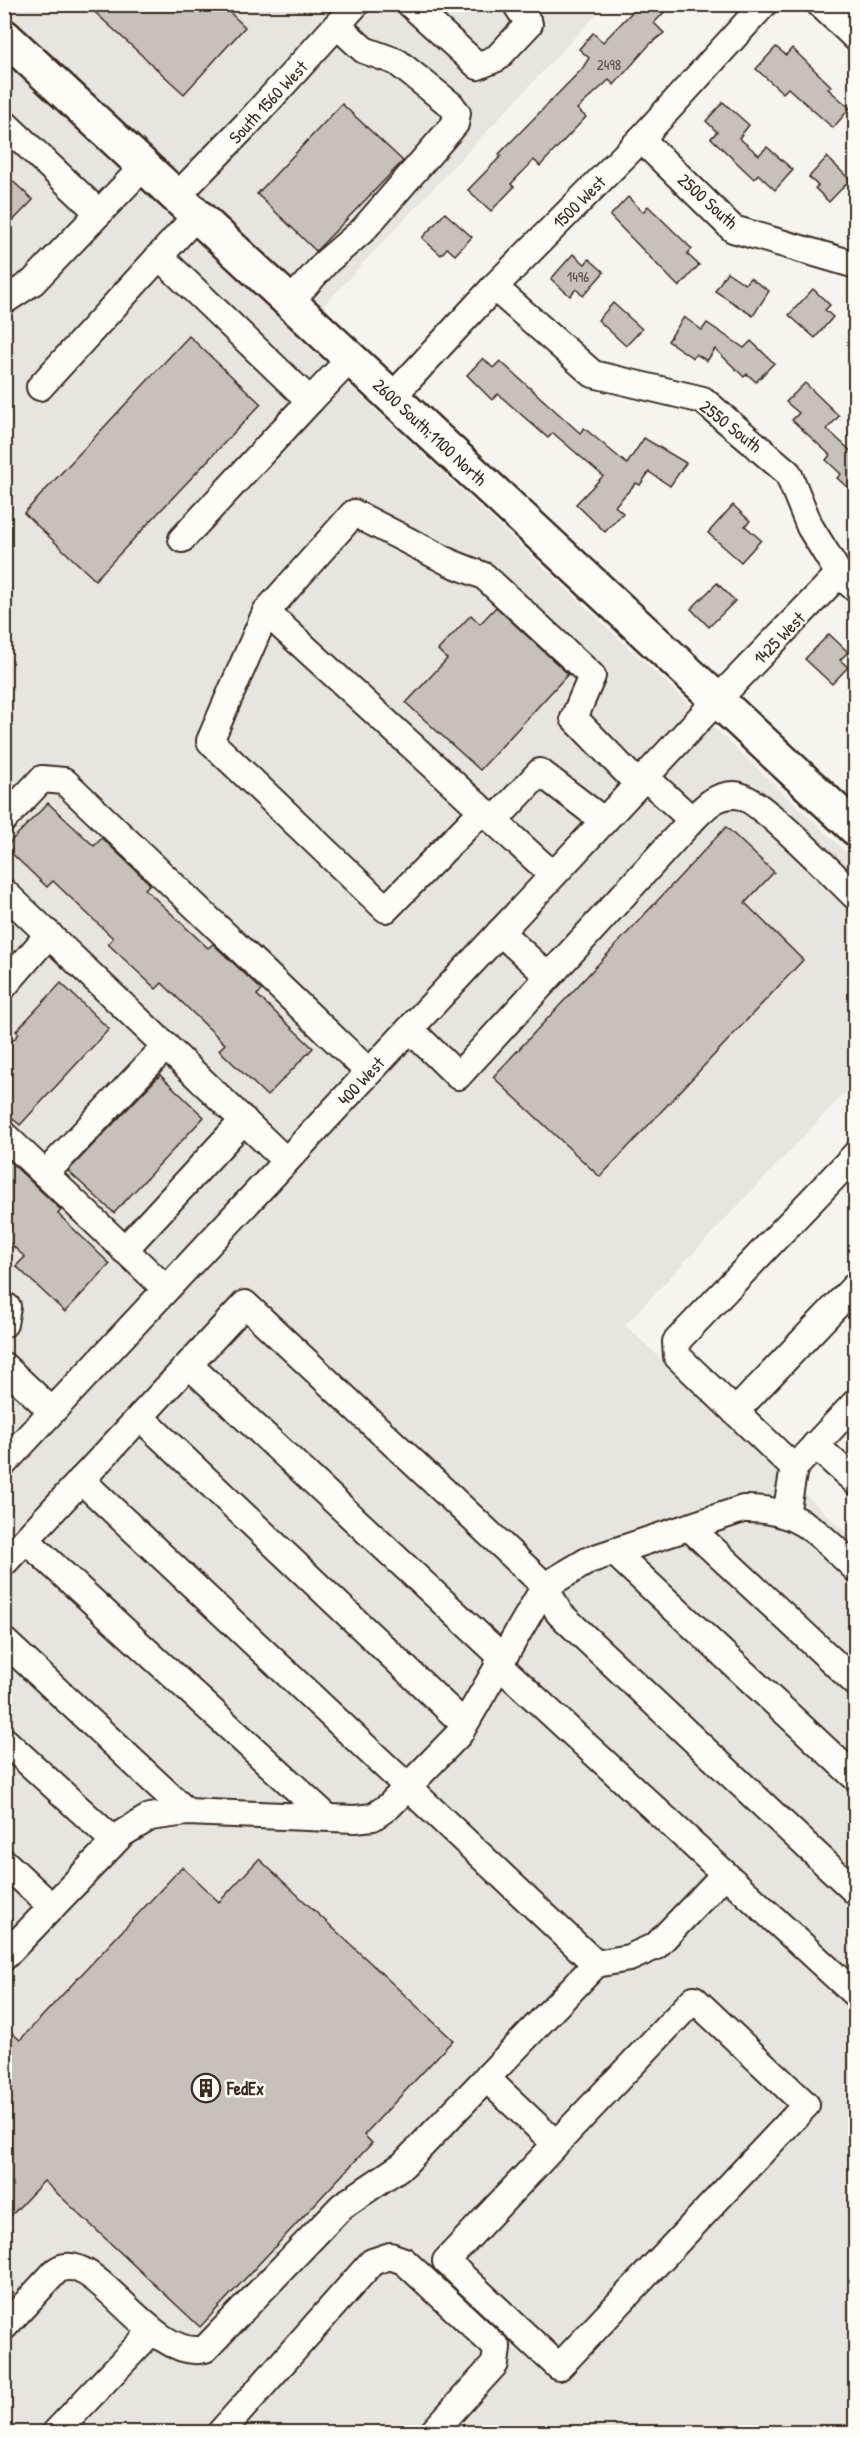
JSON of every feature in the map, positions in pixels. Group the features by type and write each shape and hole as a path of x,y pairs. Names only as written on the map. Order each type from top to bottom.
{"main road":[{"name":"2600 South;1100 North","path":"4,36 855,829"}],"street":[{"name":"South 1560 West","path":"40,387 159,256 187,206 356,4"},
{"path":"410,4 478,66 497,58 529,24 516,4"},
{"name":"1500 West","path":"392,398 494,287 641,139 764,4"},
{"path":"820,4 855,38"},
{"path":"290,302 327,261 363,230 455,124 457,113 451,105 396,62 364,50 338,26"},
{"path":"4,123 99,213"},
{"name":"2500 South","path":"641,139 733,229 855,265"},
{"path":"4,300 33,282 144,166"},
{"path":"159,256 310,401"},
{"name":"2550 South","path":"494,287 593,374 703,400 788,473 810,527 847,582"},
{"path":"182,539 351,358"},
{"path":"604,821 540,772 386,909 210,741 266,612 354,513 450,563 484,576 592,676 574,718 642,781 692,820"},
{"name":"1425 West","path":"717,700 847,582"},
{"path":"266,612 553,875"},
{"name":"400 West","path":"4,1463 717,700"},
{"path":"4,819 42,779 63,781 369,1072"},
{"path":"410,1029 458,1076 692,820 715,798 737,795 762,808 855,897"},
{"path":"4,892 286,1161"},
{"path":"500,932 548,976"},
{"path":"4,986 49,934"},
{"path":"45,1174 166,1046"},
{"path":"124,1250 244,1120"},
{"path":"4,1135 166,1289"},
{"path":"794,1468 677,1356 676,1342 855,1154"},
{"path":"735,1412 855,1285"},
{"path":"4,1563 245,1304 545,1586 559,1613 855,1892"},
{"path":"4,1305 7,1307 4,1324"},
{"path":"189,1365 855,1995"},
{"path":"4,1366 52,1412"},
{"path":"786,1514 794,1468 855,1402"},
{"path":"140,1417 464,1724"},
{"path":"815,1445 855,1482"},
{"path":"81,1480 596,1964"},
{"path":"4,1957 114,1841 130,1828 150,1817 187,1812 373,1817 409,1787 459,1734 545,1586 589,1560 743,1509 758,1509 786,1514 807,1524 855,1569"},
{"path":"689,1527 855,1683"},
{"path":"26,1540 327,1817"},
{"path":"614,1552 855,1778"},
{"path":"4,1641 187,1812"},
{"path":"4,1740 114,1841"},
{"path":"4,1862 52,1907"},
{"path":"4,2326 56,2271 64,2266 72,2265 90,2275 152,2331 186,2351 205,2349 342,2206 403,2164 596,1964 629,1958 656,1946 725,1874"},
{"path":"694,1999 807,2105 559,2367 446,2261 556,2144 694,1999"},
{"path":"486,2078 556,2144"},
{"path":"221,2433 372,2262 390,2256 404,2261 497,2348 495,2364 433,2433"},
{"path":"56,2433 152,2331"}],"shaded area":[{"path":"5,5 605,5 296,335 855,860 855,1082 625,1325 855,1541 855,2432 5,2432"}],"building":[{"path":"86,4 221,4 245,27 184,94"},
{"path":"640,4 672,4 654,23 664,33 650,44 614,85 609,80 577,109 586,117 540,166 534,160 511,184 514,187 491,211 468,190 501,156 499,154 582,69 589,58 579,49 593,33 603,42"},
{"path":"776,47 786,55 792,48 831,86 828,89 850,108 833,128 788,88 783,93 756,69"},
{"path":"723,102 749,125 739,138 759,155 767,147 793,170 775,190 758,174 754,179 711,138 717,132 706,121"},
{"path":"342,104 403,161 316,251 257,194"},
{"path":"827,157 850,180 829,202 815,188 818,186 809,177"},
{"path":"4,173 33,200 4,230"},
{"path":"628,197 643,212 648,206 692,249 687,254 699,265 679,287 610,216"},
{"path":"445,213 472,237 455,255 447,248 441,255 422,238"},
{"path":"573,254 585,264 589,259 604,272 583,296 576,289 570,296 551,279"},
{"path":"727,272 745,284 750,278 769,291 753,316 715,291"},
{"path":"813,289 830,305 825,310 833,317 815,338 789,315"},
{"path":"613,303 642,329 626,346 598,320"},
{"path":"684,317 702,330 707,323 744,348 751,341 774,363 756,382 747,374 744,377 715,349 707,361 696,354 693,358 668,341"},
{"path":"189,336 261,404 95,580 24,513"},
{"path":"483,358 493,368 500,361 580,433 584,428 627,464 644,438 686,463 670,486 649,472 640,485 636,483 615,506 623,513 605,532 576,504 603,476 553,433 548,438 498,394 492,400 467,375"},
{"path":"805,383 839,416 827,429 855,455 855,494 837,478 841,474 826,460 830,455 792,420 799,413 786,402"},
{"path":"733,505 750,521 745,526 761,540 741,562 708,533"},
{"path":"717,583 735,601 709,627 691,609"},
{"path":"496,607 568,674 480,770 406,703 447,659 438,650 471,615 480,624"},
{"path":"829,634 848,652 840,660 848,667 832,684 805,659"},
{"path":"48,803 94,846 102,838 150,884 145,889 208,948 213,944 262,990 257,995 313,1048 267,1096 219,1050 225,1044 162,983 156,989 108,944 113,938 53,881 47,887 5,847"},
{"path":"726,827 774,872 745,903 803,960 600,1177 493,1077"},
{"path":"61,983 109,1029 20,1125 4,1111 4,1049 19,1034 16,1031"},
{"path":"160,1075 204,1117 114,1213 68,1171"},
{"path":"4,1156 61,1210 58,1214 110,1264 65,1312 16,1266 25,1257 4,1238"},
{"name":"FedEx","path":"259,1859 453,2040 364,2135 372,2143 200,2327 44,2181 4,2223 4,2026 20,2040 182,1867 219,1902"}],"place":[{"name":"FedEx","path":"206,2088"}]}
